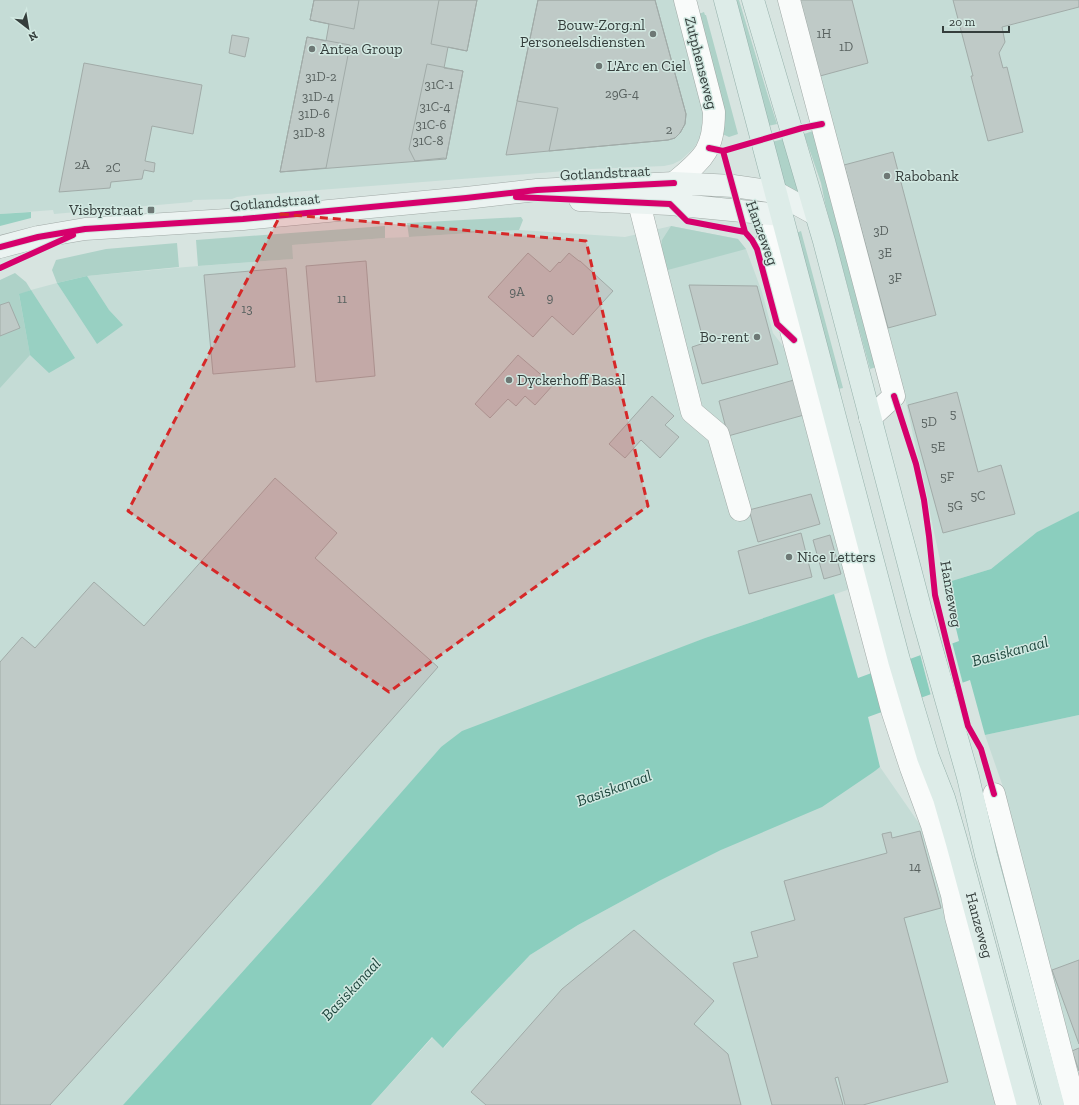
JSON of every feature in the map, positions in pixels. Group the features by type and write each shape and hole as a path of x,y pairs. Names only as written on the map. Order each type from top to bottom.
{"main road":[{"name":"Hanzeweg","path":"725,0 781,215 902,707 928,757 944,798 1028,1105"},
{"name":"Hanzeweg","path":"753,0 824,241 921,611 968,777 988,863 1053,1105"}],"street":[{"name":"Zutphenseweg","path":"674,183 704,155 710,142 714,124 714,112 684,0"},
{"path":"788,0 894,396 870,418"},
{"name":"Gotlandstraat","path":"638,194 674,183 732,186 775,192 815,214"},
{"name":"Gotlandstraat","path":"0,247 38,237 85,229 243,219 537,190 638,194 678,205 781,215"},
{"path":"638,194 692,412 718,434 740,510"},
{"name":"Hanzeweg","path":"902,707 911,768 932,824 1007,1105"},
{"path":"994,794 1075,1105"}],"highlighted area":[{"path":"281,214 586,241 648,506 389,692 128,511"}],"shaded area":[{"path":"0,0 674,0 704,112 701,136 694,148 681,160 664,166 591,169 254,195 232,199 193,200 192,202 54,214 53,210 0,214"},
{"path":"733,0 739,0 777,124 768,126"},
{"path":"797,0 1079,0 1079,511 1037,532 991,569 945,583 898,365 834,144"},
{"path":"704,12 738,134 729,137 720,133 696,15"},
{"path":"816,130 879,366 870,369 825,203 821,183 804,134"},
{"path":"783,139 800,192 795,192 784,186 772,142"},
{"path":"31,212 31,218 0,226 0,214"},
{"path":"521,217 523,220 519,230 409,237 407,223"},
{"path":"385,226 385,238 292,245 293,259 198,266 196,240"},
{"path":"671,226 738,239 746,249 762,292 773,333 792,358 853,588 705,638 441,747 315,891 123,1105 0,1105 0,302 31,290 87,276 292,259 292,245 519,230 625,237"},
{"path":"671,226 738,239 746,249 664,271 661,248 662,240"},
{"path":"801,231 843,388 838,389 796,233"},
{"path":"177,243 179,267 87,276 57,283 52,270 56,260 106,249"},
{"path":"15,273 26,282 31,290 19,295 30,355 0,388 0,280"},
{"path":"87,276 109,310 123,325 97,344 57,283"},
{"path":"31,290 75,358 49,373 30,355 19,294"},
{"path":"1079,715 1079,1094 1002,784 985,735"},
{"path":"880,767 923,829 998,1105 371,1105 433,1037 444,1048 457,1032 530,955 578,925 659,881 875,771"}],"water":[{"name":"Basiskanaal","path":"1079,511 1079,715 985,735 970,680 868,717 880,767 875,771 822,807 721,850 659,881 578,925 530,955 443,1048 432,1037 371,1105 123,1105 315,891 441,747 462,731 705,638 834,594 858,678 959,641 945,583 991,569 1037,532"}],"pier":[{"path":"952,642 963,684 931,696 920,654"}],"building":[{"path":"314,0 477,0 467,51 448,47 444,68 463,71 446,159 280,172 307,37 326,41 329,24 310,20"},
{"path":"314,0 359,0 354,29 310,20"},
{"path":"439,0 477,0 467,51 431,44"},
{"name":"L'Arc en Ciel","path":"538,0 655,0 686,114 685,124 680,133 675,138 668,140 549,151 558,108 517,101"},
{"name":"L'Arc en Ciel","path":"538,0 655,0 686,114 685,124 680,133 675,138 668,140 506,155"},
{"path":"800,0 852,0 868,63 820,76"},
{"path":"953,0 1079,0 1079,7 1002,27 1005,42 999,53 1003,68 1007,67 1023,132 988,141"},
{"path":"232,35 249,38 245,57 229,53"},
{"path":"307,37 350,45 326,168 280,172"},
{"path":"84,63 202,85 193,134 152,126 145,161 155,163 154,172 144,170 142,179 111,182 110,188 59,192"},
{"path":"427,64 463,71 446,159 415,161 409,149"},
{"path":"893,152 936,315 888,328 844,165"},
{"path":"528,253 550,272 569,253 613,291 573,335 552,316 533,337 488,297"},
{"path":"366,261 375,376 316,382 306,266"},
{"path":"286,268 295,367 213,374 204,275"},
{"path":"689,285 757,286 778,364 702,384 692,347 704,343"},
{"path":"9,302 20,328 0,336 0,305"},
{"path":"518,355 553,385 535,405 525,396 516,406 508,399 490,418 475,404"},
{"path":"794,380 804,415 728,436 719,401"},
{"path":"957,392 978,472 1001,465 1015,514 943,533 908,405"},
{"path":"652,396 674,416 665,425 679,437 660,458 641,440 625,458 609,444"},
{"path":"275,478 337,533 315,558 438,667 159,984 50,1105 0,1105 0,662 22,637 35,648 94,582 144,626"},
{"path":"811,494 820,524 758,542 749,510"},
{"path":"801,533 812,577 749,594 738,551"},
{"path":"830,535 841,574 824,579 813,540"},
{"path":"920,831 941,908 904,918 948,1082 863,1105 845,1105 838,1077 835,1078 843,1105 772,1105 733,963 758,957 751,932 795,920 784,881 887,853 882,834 891,832 892,838"},
{"path":"634,930 714,1001 694,1024 728,1054 741,1105 486,1105 471,1092 562,989"},
{"path":"1079,960 1079,1044 1052,970"},
{"path":"1079,1048 1079,1071 1072,1051"}],"cycle path":[{"path":"709,148 723,151 802,128 822,124"},
{"path":"723,151 745,232 757,249 777,324 794,340"},
{"path":"0,247 38,237 85,229 243,219 537,190 674,183"},
{"path":"516,197 670,204 687,221 745,232"},
{"path":"0,268 73,235"},
{"path":"894,396 916,464 924,500 935,595 947,644 968,726 981,749 994,794"}],"place":[{"name":"Bouw-Zorg.nl Personeelsdiensten","path":"653,34"},
{"name":"Antea Group","path":"312,49"},
{"name":"L'Arc en Ciel","path":"599,66"},
{"name":"Rabobank","path":"887,176"},
{"name":"Visbystraat","path":"151,210"},
{"name":"Bo-rent","path":"757,337"},
{"name":"Dyckerhoff Basal","path":"509,380"},
{"name":"Nice Letters","path":"789,557"}]}
